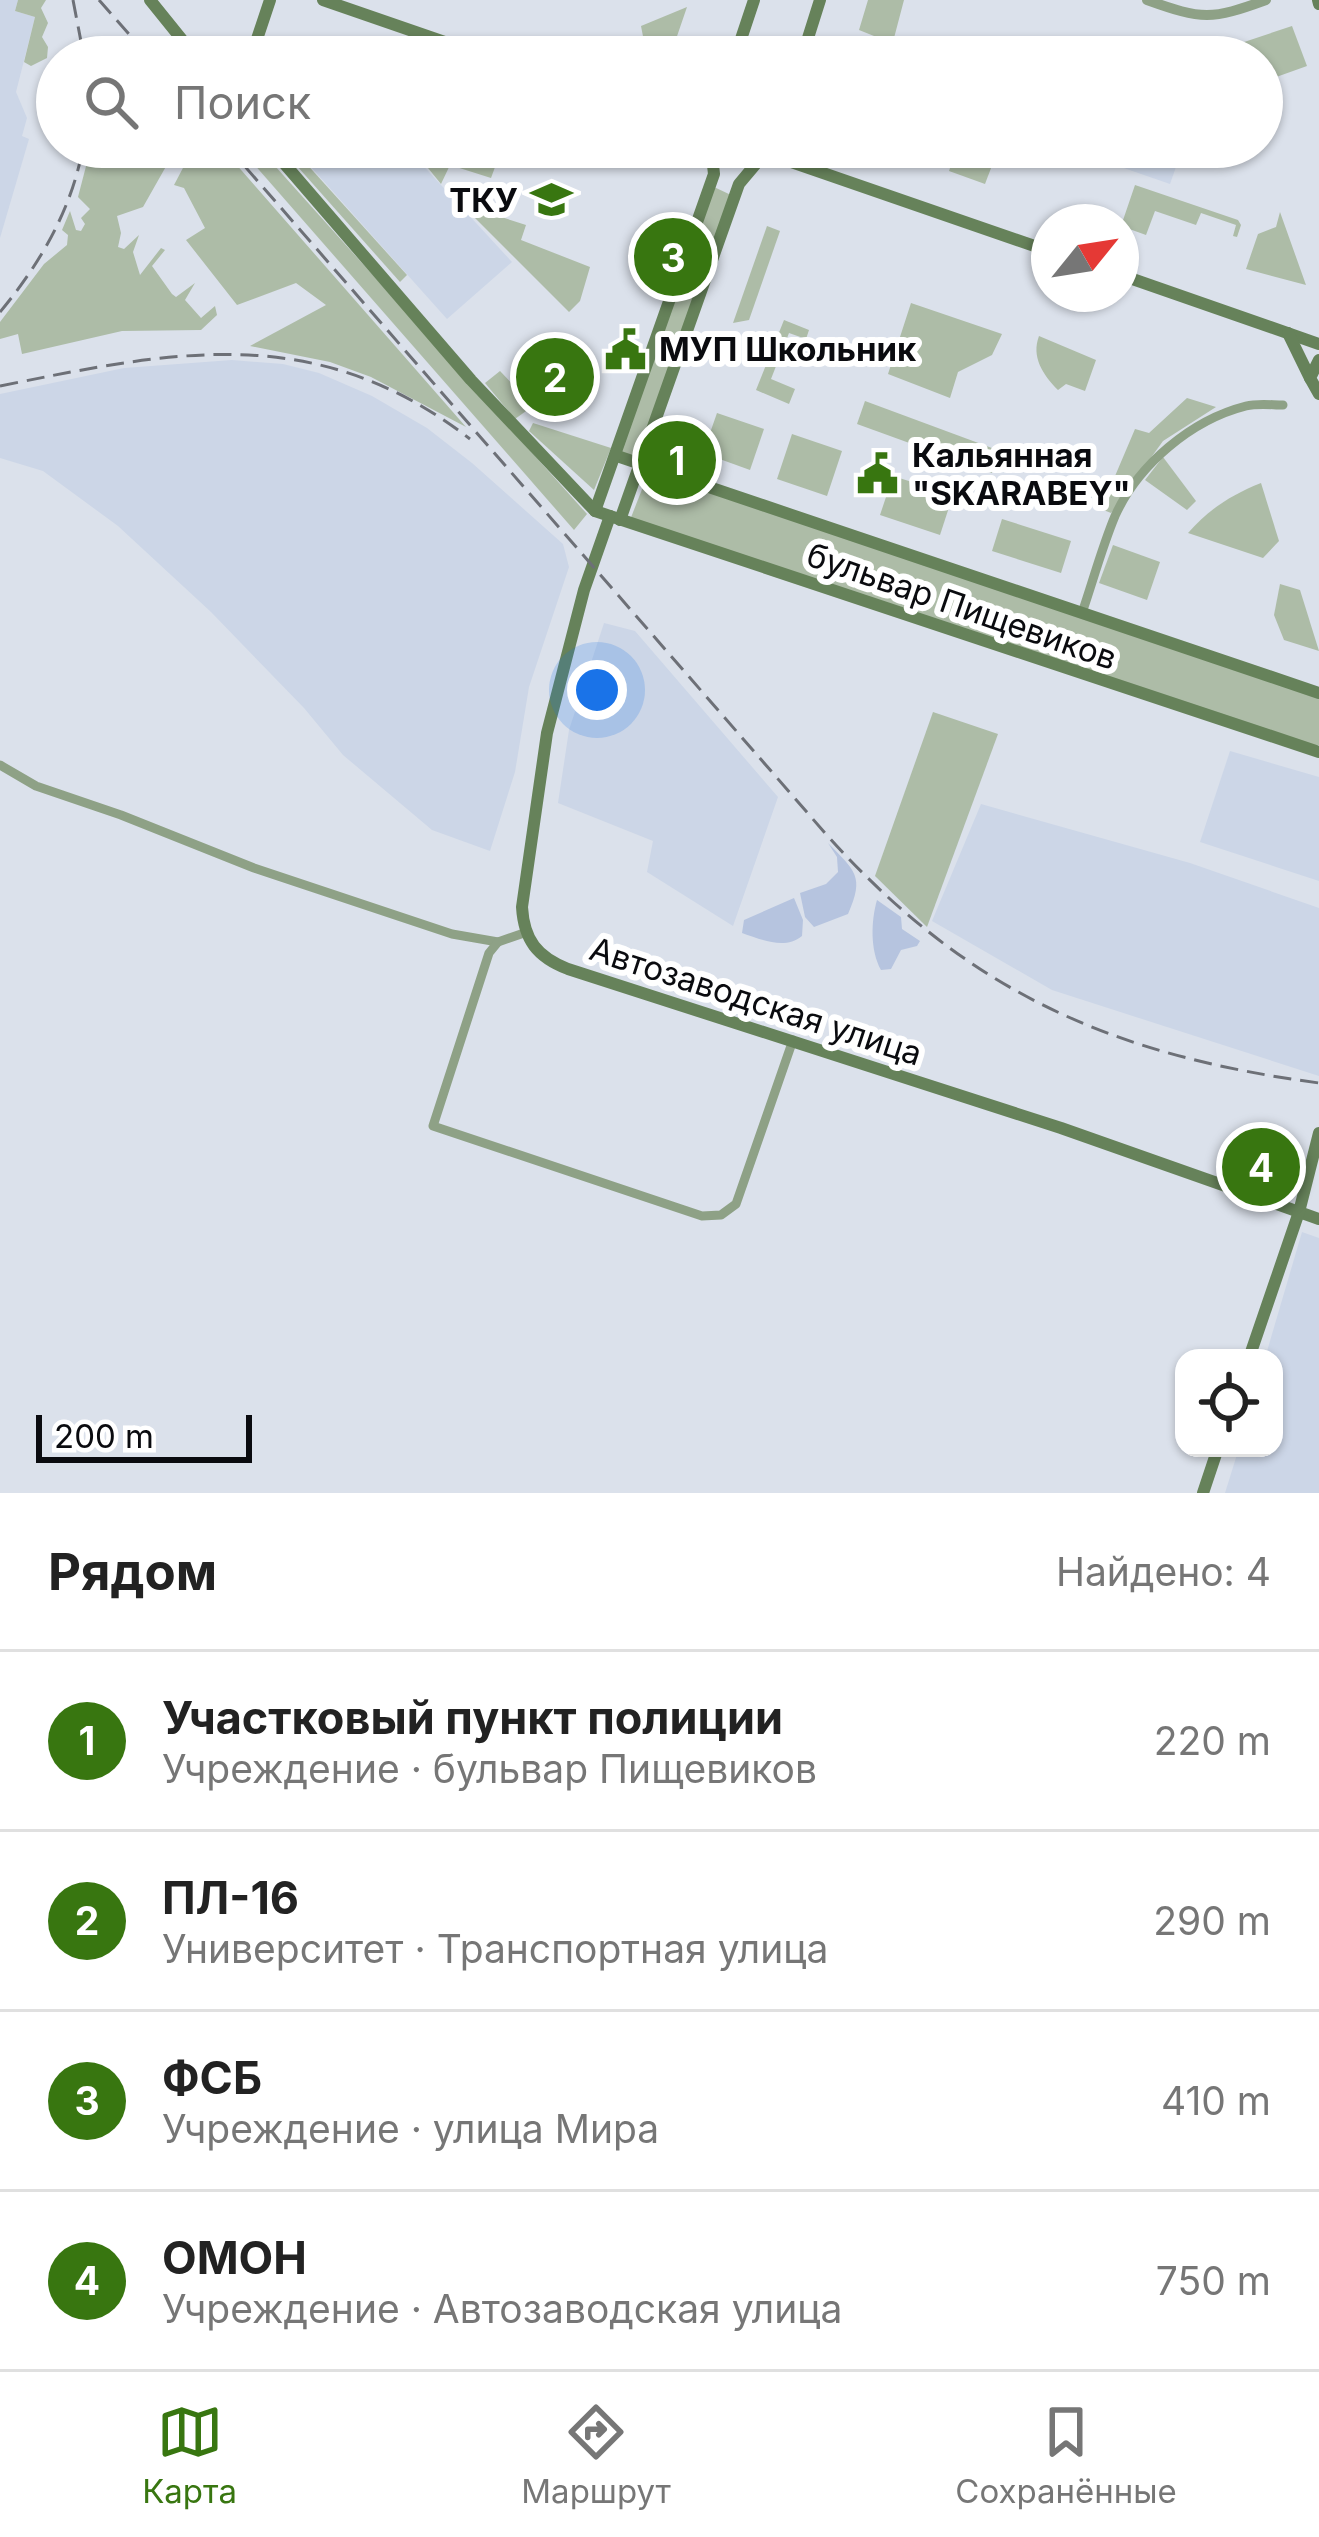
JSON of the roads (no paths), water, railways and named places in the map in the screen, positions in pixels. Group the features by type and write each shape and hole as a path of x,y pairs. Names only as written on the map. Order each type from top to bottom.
{"main road":[{"path":"150,0 179,36"},
{"path":"258,36 270,0"},
{"path":"323,0 427,36"},
{"path":"742,36 754,0"},
{"path":"809,36 820,0"},
{"path":"289,168 472,380 595,511 713,168"},
{"path":"524,933 522,907 547,734 584,590 641,464 739,184 753,168"},
{"path":"819,168 1031,245"},
{"path":"1139,281 1319,344"},
{"path":"1288,333 1318,397"},
{"path":"1310,378 1319,360"},
{"name":"бульвар Пищевиков","path":"617,456 1319,693"},
{"name":"бульвар Пищевиков","path":"595,511 1317,751"},
{"name":"Автозаводская улица","path":"524,933 548,961 1061,1128 1319,1219"},
{"path":"1252,1349 1299,1212 1319,1133"},
{"path":"1202,1493 1215,1457"}],"street":[{"path":"1148,0 1199,18 1223,16 1266,0"},
{"path":"1082,613 1114,518 1127,494 1162,453 1203,425 1248,405 1283,405"},
{"path":"0,765 36,786 254,868 452,934 498,942 524,933"},
{"path":"498,942 482,969 433,1126 702,1216 721,1215 736,1204 793,1040"}],"railway":[{"path":"73,0 80,36"},
{"path":"99,0 131,36"},
{"path":"0,312 52,235 78,168"},
{"path":"246,168 825,833 932,935 1046,1007 1108,1033 1244,1071 1319,1083"},
{"path":"0,386 185,356 299,361 356,376 413,401 470,439"}],"place":[{"name":"ТКУ","path":"552,200"},
{"name":"ФСБ","path":"673,257"},
{"name":"МУП Школьник","path":"625,349"},
{"name":"ПЛ-16","path":"555,377"},
{"name":"Участковый пункт полиции","path":"677,460"},
{"name":"Кальянная \"SKARABEY\"","path":"878,474"},
{"name":"ОМОН","path":"1261,1167"}]}
